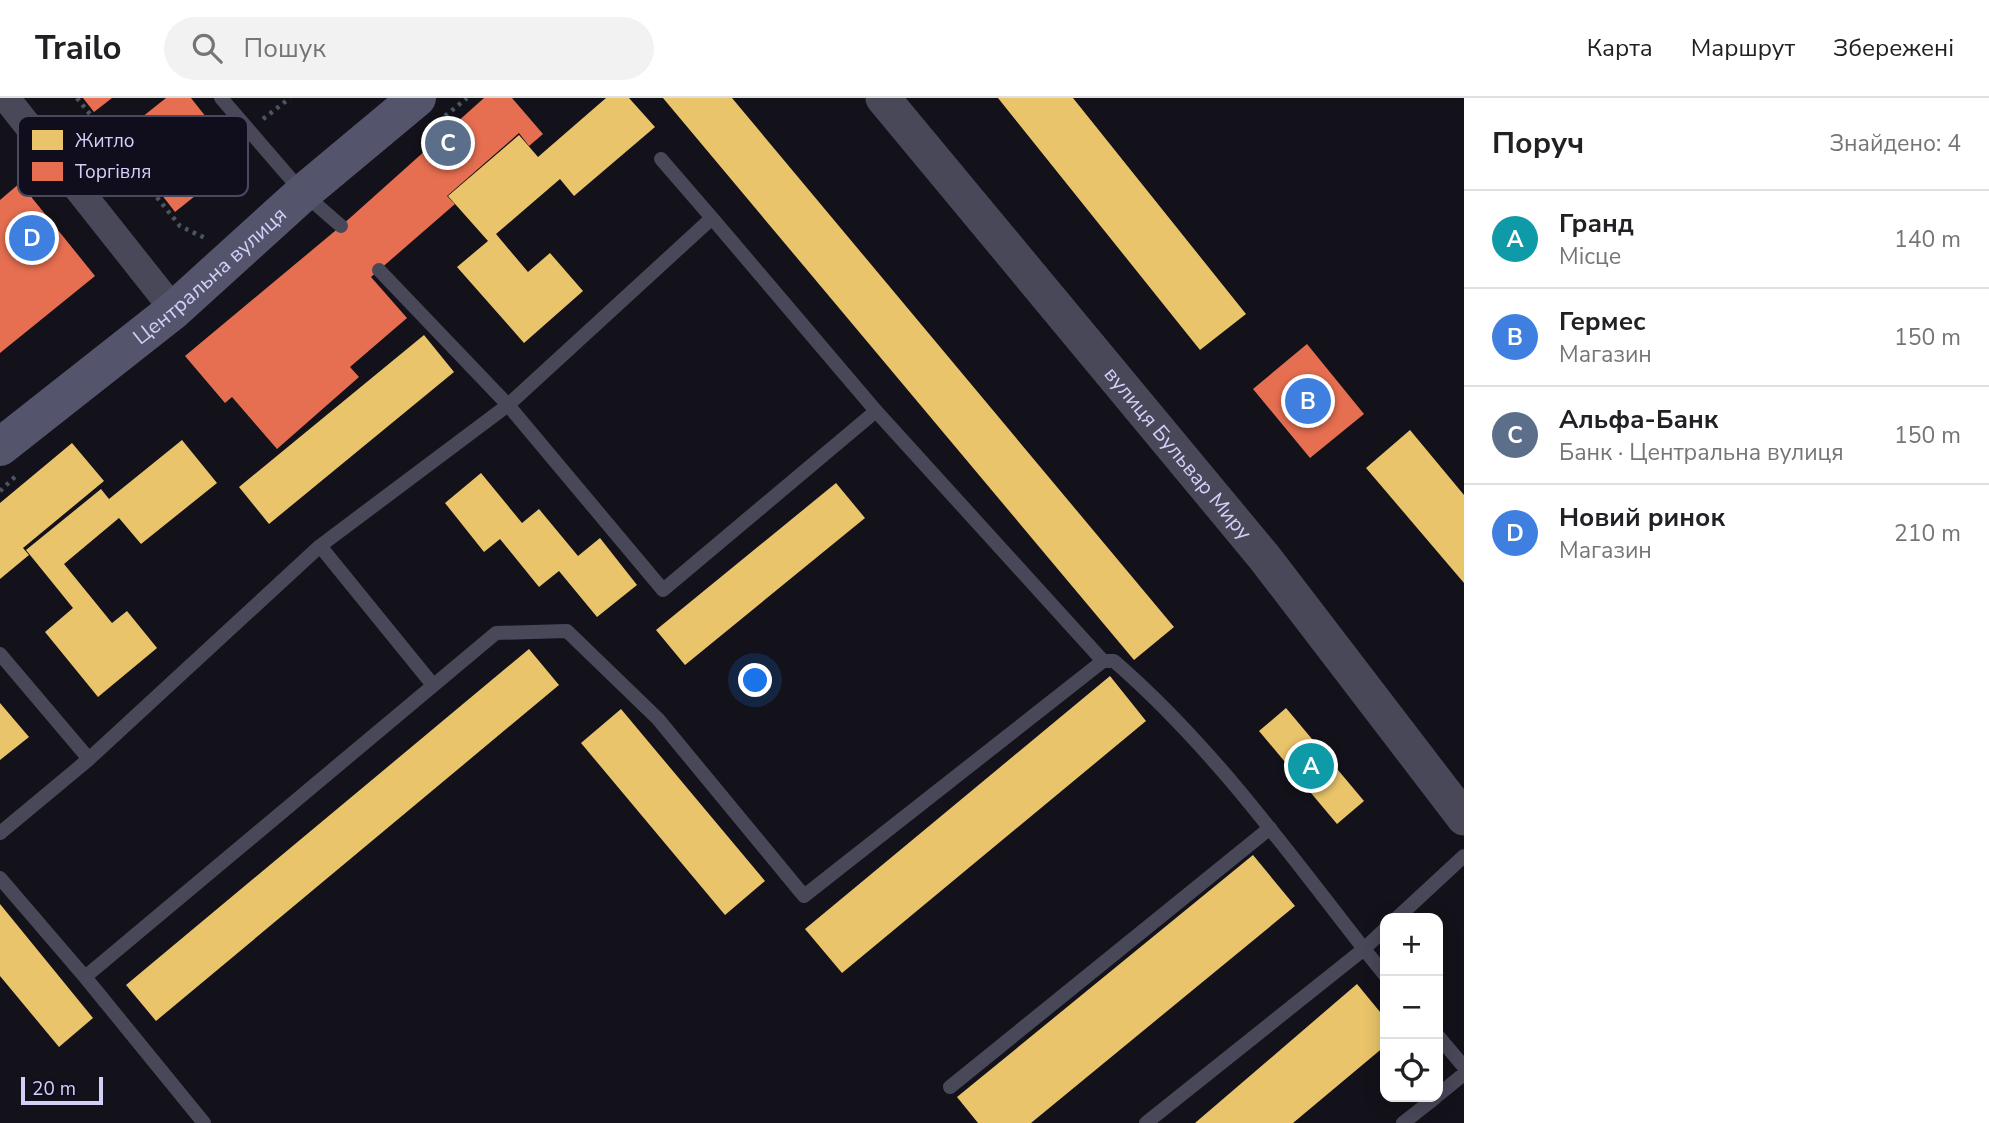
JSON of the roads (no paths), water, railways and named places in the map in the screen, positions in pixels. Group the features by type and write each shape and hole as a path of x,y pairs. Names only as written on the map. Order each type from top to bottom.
{"main road":[{"name":"Центральна вулиця","path":"0,447 174,310 303,194 417,98"}],"street":[{"path":"6,98 20,116"},
{"name":"вулиця Бульвар Миру","path":"884,98 1264,557 1464,818"},
{"path":"84,196 174,310"}],"lane":[{"path":"221,98 236,116"},
{"path":"248,129 303,194 341,226"},
{"path":"661,159 876,411 1103,661"},
{"path":"0,833 89,760 320,546 508,405 712,218"},
{"path":"379,270 508,405 663,590 876,411"},
{"path":"320,546 433,685"},
{"path":"85,977 496,633 567,631 658,719 804,896 1103,661 1114,661 1151,693 1219,764 1380,969"},
{"path":"0,654 89,760"},
{"path":"950,1087 1270,828"},
{"path":"1402,913 1464,856"},
{"path":"0,878 204,1123"},
{"path":"1146,1123 1380,934"},
{"path":"1441,1039 1464,1067"},
{"path":"1443,1091 1464,1074"},
{"path":"1403,1123 1429,1102"}],"place":[{"name":"Альфа-Банк","path":"448,143"},
{"name":"Новий ринок","path":"32,238"},
{"name":"Гермес","path":"1308,401"},
{"name":"Гранд","path":"1311,766"}]}
